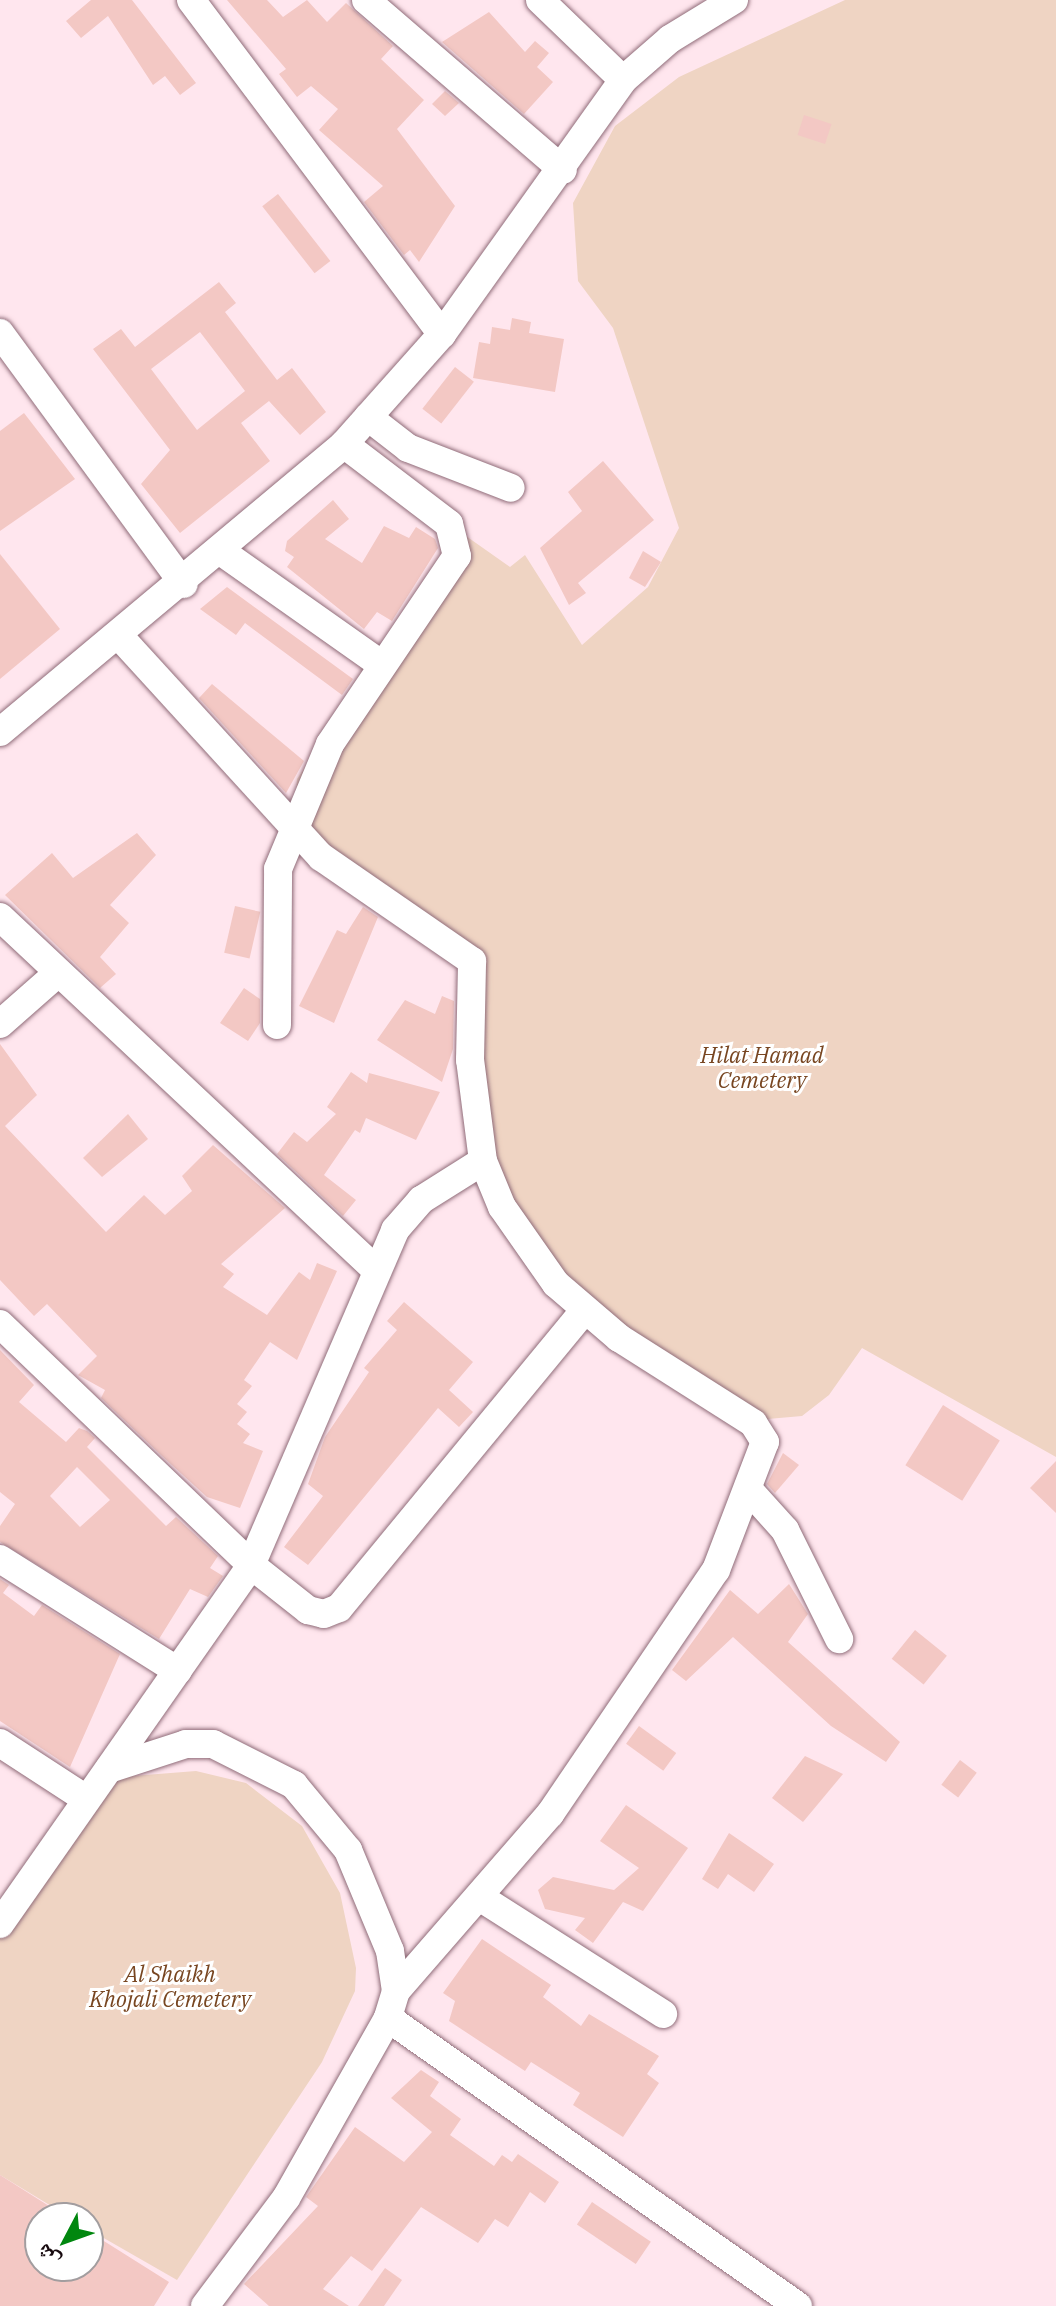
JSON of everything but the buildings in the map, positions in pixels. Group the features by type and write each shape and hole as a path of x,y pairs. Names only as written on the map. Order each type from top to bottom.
{"street":[{"path":"191,0 442,334"},
{"path":"366,0 563,170"},
{"path":"540,0 623,80"},
{"path":"3,724 120,637 344,444 442,334 563,170 623,80 670,39 734,0"},
{"path":"0,333 184,584"},
{"path":"368,417 408,448 511,488"},
{"path":"277,1025 276,883 294,828 330,744 457,556 458,539 449,524 344,444"},
{"path":"222,552 382,665"},
{"path":"120,637 321,857 472,961 470,1060 483,1161 527,1246 584,1311 753,1423 765,1442 716,1570 550,1814 481,1898 396,1991 388,2018 286,2198 205,2306"},
{"path":"0,917 57,974 373,1267"},
{"path":"0,1024 57,974"},
{"path":"0,1924 83,1797 109,1769 251,1565 373,1267 421,1200 483,1161"},
{"path":"0,1324 251,1565 308,1610 339,1608 584,1311"},
{"path":"749,1490 785,1530 839,1639"},
{"path":"0,1559 178,1671"},
{"path":"0,1743 83,1797"},
{"path":"109,1769 186,1744 213,1744 294,1785 323,1813 377,1908 396,1991"},
{"path":"481,1898 663,2014"},
{"path":"388,2018 798,2306"}],"green space":[{"name":"Hilat Hamad Cemetery","path":"845,0 1056,0 1056,1457 862,1348 829,1395 802,1416 746,1421 572,1305 485,1183 482,956 306,836 295,812 297,779 466,536 510,567 525,555 582,645 648,587 679,528 613,328 578,281 573,203 615,126 679,77"},
{"name":"Al Shaikh Khojali Cemetery","path":"196,1771 246,1783 302,1826 340,1893 356,1968 355,1991 322,2062 177,2280 104,2238 104,2202 45,2202 0,2175 0,1935 120,1777"}]}
